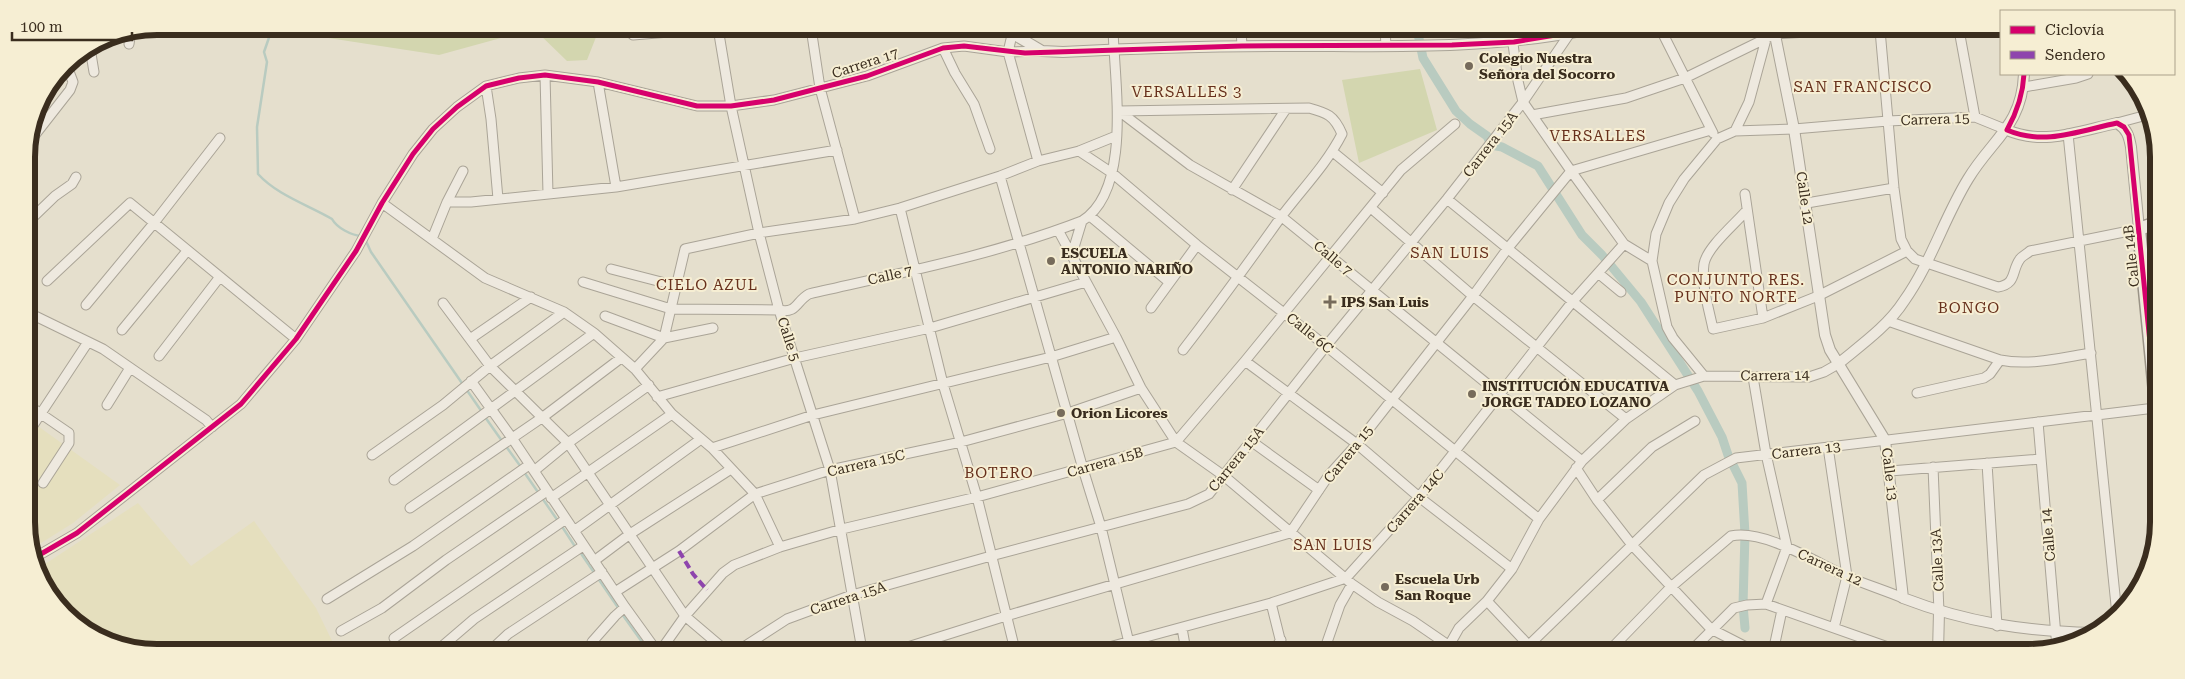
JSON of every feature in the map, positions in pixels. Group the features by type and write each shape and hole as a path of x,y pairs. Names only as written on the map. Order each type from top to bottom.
{"main road":[{"path":"2139,229 2150,225"},
{"name":"Calle 14B","path":"2139,229 2150,341"}],"street":[{"name":"Calle 5","path":"718,35 743,166 759,234 779,310 830,470 842,529 861,644"},
{"path":"811,35 820,88 855,219"},
{"path":"1038,161 1008,52 1012,35 1042,51"},
{"name":"Calle 7","path":"584,282 671,309 786,311 792,310 802,297 809,294 916,270 1019,242 1082,221 1090,216 1103,196 1112,173 1119,111 1113,35"},
{"path":"1241,35 1242,46"},
{"path":"1385,35 1386,46"},
{"path":"1512,35 1518,81 1523,102 1570,172 1624,244 1652,261"},
{"name":"Carrera 17","path":"39,555 77,532 241,404 296,339 356,251 382,203 413,154 433,129 457,106 486,86 519,78 546,76 598,82 697,106 731,106 774,100 867,76 944,48 964,46 1008,52 1242,46 1426,46 1514,42 1555,35"},
{"name":"Carrera 15A","path":"748,644 787,619 852,596 991,556 1188,504 1209,494 1326,346 1412,243 1576,35"},
{"path":"1664,35 1717,139 1684,179 1669,203 1656,234 1652,261 1667,328 1699,377"},
{"path":"1532,115 1626,98 1685,78 1770,35"},
{"path":"1735,131 1749,102 1772,35"},
{"name":"Calle 12","path":"1772,35 1794,129 1825,335 1830,350 1838,364"},
{"path":"1880,35 1894,188 1901,238 1907,252 1915,259 1998,287 2006,286 2011,280 2020,259 2030,251 2139,229"},
{"path":"1960,35 1975,117"},
{"path":"129,44 130,38"},
{"path":"944,48 955,73 974,104 990,150"},
{"path":"91,55 94,72"},
{"path":"38,131 70,90 73,82 69,73"},
{"path":"1927,263 1968,179 2007,130 2017,112 2024,87 2024,75"},
{"path":"2024,87 2085,75"},
{"path":"546,76 548,194"},
{"path":"598,82 616,187"},
{"path":"486,86 491,118 498,199"},
{"path":"1119,111 1309,108 1328,113 1338,124 1342,134 1332,152 1183,350"},
{"path":"1232,190 1286,109"},
{"name":"Calle 7","path":"1119,111 1190,165 1282,217 1500,395 1579,465 1597,500 1632,545 1711,629 1740,644"},
{"name":"Carrera 15","path":"1717,139 1735,131 1794,129 1888,120 1975,117 2032,138 2068,134 2143,116"},
{"name":"Calle 14B","path":"2117,123 2124,127 2130,141 2139,229"},
{"path":"1176,442 1285,313 1401,170 1455,124"},
{"path":"1570,172 1711,130"},
{"path":"2068,134 2117,606"},
{"path":"635,369 664,338 685,249 759,234 855,219 900,208 1000,176 1038,161 1079,151 1116,136"},
{"path":"86,305 154,224 220,138"},
{"path":"447,202 471,202 616,187 837,150"},
{"name":"Calle 6C","path":"1079,151 1112,173 1197,245 1285,313 1539,519"},
{"path":"1332,152 1383,193"},
{"path":"432,238 447,202 463,171"},
{"name":"Carrera 15","path":"1290,533 1330,475 1357,444 1473,296 1508,248 1570,172"},
{"path":"1000,176 1101,527 1129,644"},
{"path":"35,216 55,196 72,184 76,177"},
{"path":"1806,203 1894,188"},
{"path":"1745,194 1763,318"},
{"path":"1447,199 1573,301 1680,383"},
{"path":"47,281 130,203 219,278 296,339"},
{"path":"382,203 485,278 564,312 594,333 635,369 672,414 712,448 755,494 780,547"},
{"path":"900,208 943,384 977,497 1013,644"},
{"path":"1370,208 1473,296 1626,420"},
{"path":"1748,210 1711,249 1704,263 1704,279 1713,329 1763,318 1818,296 1907,252"},
{"path":"1090,216 1169,282"},
{"path":"1072,254 1082,221"},
{"path":"1058,230 1116,337 1141,388 1176,442 1224,476 1349,581 1378,602 1413,621 1442,644"},
{"name":"Carrera 14C","path":"1118,644 1349,581 1457,452 1573,301 1624,244"},
{"path":"1151,308 1197,245"},
{"path":"122,330 187,251"},
{"name":"Carrera 14","path":"1449,644 1459,628 1487,601 1512,570 1539,519 1579,465 1626,420 1680,383 1699,377 1809,377 1824,372 1838,364 1888,321 1904,302 1927,263"},
{"path":"611,269 677,286"},
{"path":"1598,273 1621,292"},
{"path":"159,356 219,278"},
{"path":"658,397 794,358 930,328 1086,282"},
{"path":"470,339 530,296"},
{"path":"443,303 490,366 568,443 685,616 718,644"},
{"path":"372,455 443,405 490,366 564,312"},
{"path":"35,316 103,349 206,420 212,427"},
{"path":"605,316 664,338 713,328"},
{"path":"1888,321 2000,360 2028,363 2091,353"},
{"path":"394,480 594,333"},
{"path":"712,448 813,415 1051,357 1116,337"},
{"path":"35,422 88,342"},
{"path":"410,508 543,417 621,358"},
{"path":"1917,393 1984,378 1990,374 2000,360"},
{"path":"1245,361 1357,444 1419,497 1512,570"},
{"name":"Calle 13","path":"1838,364 1885,440 1903,598"},
{"path":"107,405 130,368"},
{"path":"1753,376 1766,454 1787,547 1766,604"},
{"path":"466,385 491,410 512,438 526,469 561,523 574,531 578,549 594,561 600,574 615,592 620,611 650,644"},
{"path":"327,599 413,546 526,469 568,443 649,385"},
{"name":"Carrera 15C","path":"615,592 679,551 755,494 830,470 961,442 1068,413 1141,388"},
{"name":"Carrera 13","path":"1536,644 1632,545 1704,475 1727,461 1766,454 2150,409"},
{"path":"35,410 69,433 70,438 69,443 44,483"},
{"path":"341,631 382,608 446,560 544,496 588,472 672,414"},
{"path":"1597,500 1652,447 1696,421"},
{"name":"Calle 14","path":"2038,422 2057,641"},
{"path":"574,531 701,439"},
{"path":"1251,441 1319,490"},
{"name":"Carrera 15B","path":"665,644 685,616 723,573 734,565 780,547 842,529 977,497 1176,442"},
{"path":"1828,447 1847,576 1834,628"},
{"path":"1890,471 2041,459"},
{"path":"1987,463 1997,626"},
{"name":"Calle 13A","path":"1933,467 1939,612 1938,644"},
{"path":"594,561 630,534 732,469"},
{"path":"394,638 561,523"},
{"path":"917,644 1290,533"},
{"name":"Carrera 12","path":"1616,644 1671,587 1731,536 1749,535 1787,547 1847,576 1939,612 1997,626 2080,633"},
{"path":"446,644 474,619 578,549"},
{"path":"497,644 508,634 600,574"},
{"path":"1326,644 1349,581"},
{"path":"1487,601 1526,644"},
{"path":"1271,603 1281,644"},
{"path":"1697,644 1734,608 1766,604 1879,644"},
{"path":"1775,644 1782,610"},
{"path":"594,644 592,642 620,611"},
{"path":"1182,628 1185,644"},
{"path":"1277,644 1280,640"}],"shaded area":[{"path":"35,424 120,485 73,523 37,546 35,530"},
{"path":"138,503 191,566 254,521 316,608 334,644 157,644 125,640 96,628 76,614 56,590 43,565"}],"green space":[{"path":"309,35 512,35 439,55"},
{"path":"540,35 597,35 587,60 567,61"},
{"path":"1420,69 1437,130 1359,163 1342,80"},
{"path":"1276,641 1276,644 1264,644"}],"waterway":[{"path":"270,35 264,52 267,62 257,127 258,174 283,194 332,219 345,230 361,236"},
{"path":"1418,35 1423,58 1456,111 1487,136 1491,145 1502,147 1538,166 1582,235 1602,255 1641,302 1698,391 1722,437 1728,455 1742,483 1745,534 1743,605 1745,628"},
{"path":"365,239 371,252 482,412"},
{"path":"485,417 502,441"},
{"path":"505,445 521,467"},
{"path":"524,472 558,521"},
{"path":"561,525 576,548"},
{"path":"580,552 619,609"},
{"path":"622,614 643,644"}],"marked path":[{"path":"679,551 693,574 707,590"}],"cycle path":[{"path":"39,555 77,533 241,404 296,339 356,251 382,203 413,154 433,129 457,107 486,86 519,78 545,75 598,82 697,106 731,106 774,100 867,76 943,48 964,46 1025,53 1242,46 1452,45 1514,42 1556,35"},
{"path":"2024,75 2019,103 2007,130 2021,135 2048,137 2062,136 2117,123 2124,127 2129,135 2150,343"}],"place":[{"name":"Colegio Nuestra Señora del Socorro","path":"1469,66"},
{"name":"ESCUELA ANTONIO NARIÑO","path":"1051,261"},
{"name":"IPS San Luis","path":"1330,302"},
{"name":"INSTITUCIÓN EDUCATIVA JORGE TADEO LOZANO","path":"1472,394"},
{"name":"Orion Licores","path":"1061,413"},
{"name":"Escuela Urb San Roque","path":"1385,587"}],"district":[{"name":"SAN FRANCISCO","path":"1863,87"},
{"name":"VERSALLES 3","path":"1187,92"},
{"name":"VERSALLES","path":"1598,136"},
{"name":"SAN LUIS","path":"1450,253"},
{"name":"CIELO AZUL","path":"707,285"},
{"name":"CONJUNTO RES. PUNTO NORTE","path":"1736,288"},
{"name":"BONGO","path":"1969,308"},
{"name":"BOTERO","path":"999,473"},
{"name":"SAN LUIS","path":"1333,545"}]}
